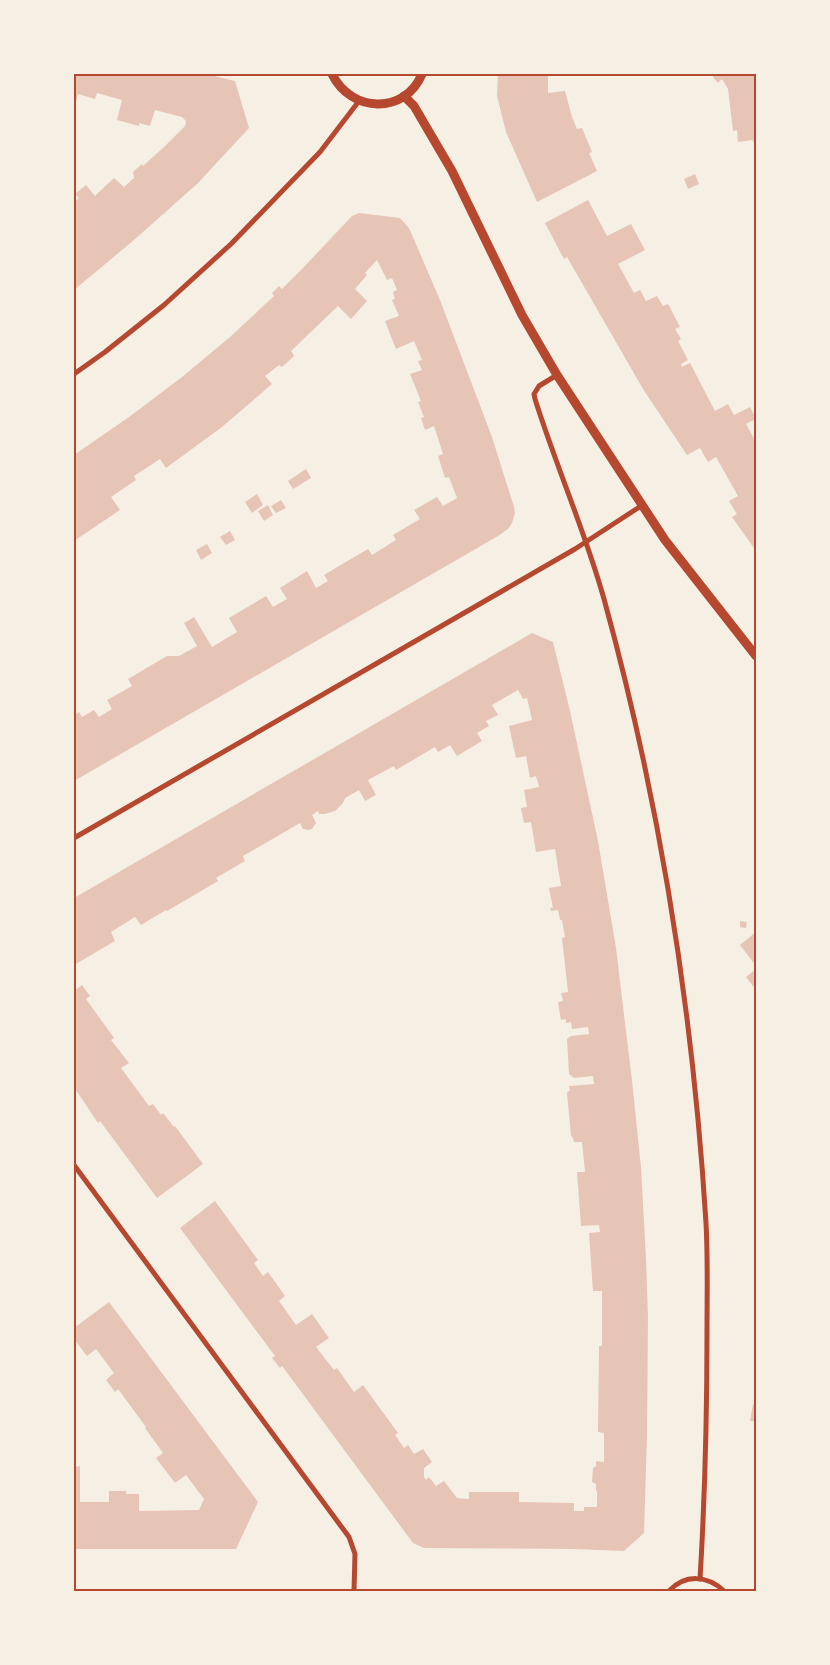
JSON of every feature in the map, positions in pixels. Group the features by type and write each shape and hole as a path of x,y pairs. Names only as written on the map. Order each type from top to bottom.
{"street":[{"path":"332,74 339,86 348,95 359,101 382,104 404,96 413,89 422,74"},
{"path":"404,96 414,106 452,170 522,315 557,375 665,540 756,656"},
{"path":"74,374 164,305 230,244 320,152 359,101"},
{"path":"557,375 539,386 534,394 535,399 603,596 625,678 663,857 679,955 695,1090 706,1225 706,1460 700,1579"},
{"path":"74,838 585,543 641,506"},
{"path":"74,1165 349,1537 355,1554 354,1591"},
{"path":"669,1591 690,1579 700,1579 716,1584 724,1591"}],"building":[{"path":"74,74 206,74 235,81 249,128 198,183 74,290 74,202 79,198 75,194 86,185 95,196 114,178 124,187 134,178 133,172 142,164 143,166 164,147 185,126 186,121 182,117 155,110 150,126 139,123 139,126 117,120 122,100 97,93 95,99 78,94 74,110"},
{"path":"498,74 548,74 548,93 565,91 572,117 577,129 582,128 592,152 589,153 597,171 537,202 506,132 497,96"},
{"path":"715,74 756,74 756,142 753,142 753,140 738,142 737,130 733,131 728,89 722,79 718,83 713,77"},
{"path":"695,174 699,184 688,189 684,179"},
{"path":"588,200 607,236 631,224 645,250 618,264 634,293 640,290 646,301 657,296 663,306 668,304 680,327 675,329 681,339 678,341 688,360 681,364 682,367 690,363 715,411 728,404 734,415 750,407 756,419 746,424 756,442 756,551 732,517 737,514 729,501 738,496 716,457 708,462 700,448 687,455 643,389 567,257 564,259 545,223"},
{"path":"359,213 400,218 409,228 440,300 492,437 514,507 515,513 512,523 508,529 498,536 74,781 74,715 79,712 82,717 94,710 99,717 112,709 107,700 132,686 128,679 167,656 179,656 197,646 184,623 194,617 212,647 237,632 229,618 266,596 273,607 287,599 280,588 307,571 316,588 328,581 324,575 368,549 372,555 396,540 393,535 420,519 414,510 437,497 443,506 457,498 449,477 445,478 438,456 443,454 434,426 425,430 421,418 424,417 418,402 421,401 410,374 422,370 418,361 422,360 414,341 396,349 385,321 399,316 392,300 395,299 393,292 397,290 392,278 387,280 377,260 365,273 367,275 355,289 367,301 351,319 338,306 291,351 294,356 282,367 279,365 265,376 272,384 222,427 166,468 160,459 134,476 136,480 111,497 120,510 74,541 74,455 182,377 230,337 274,296 272,293 279,286 282,289 352,216"},
{"path":"306,469 311,478 293,489 288,481"},
{"path":"257,494 263,505 252,513 245,502"},
{"path":"281,500 286,508 276,513 271,506"},
{"path":"268,505 273,515 264,521 258,511"},
{"path":"230,531 235,540 226,545 220,537"},
{"path":"207,544 212,553 201,560 196,550"},
{"path":"532,633 553,642 598,841 616,948 641,1167 648,1317 644,1533 624,1551 424,1548 413,1543 282,1366 280,1368 272,1358 275,1356 180,1228 215,1201 258,1260 254,1263 263,1276 268,1272 285,1296 279,1301 296,1325 312,1314 329,1338 316,1347 334,1370 337,1368 354,1392 363,1385 398,1433 395,1435 404,1448 408,1445 414,1454 423,1449 432,1462 424,1468 426,1480 429,1477 436,1486 444,1481 457,1498 469,1499 469,1492 519,1492 519,1502 574,1503 574,1511 584,1511 584,1507 597,1507 596,1484 592,1482 593,1468 596,1466 596,1461 604,1462 604,1433 598,1432 599,1346 602,1346 602,1291 593,1291 589,1233 600,1232 599,1225 581,1226 577,1172 585,1172 582,1142 574,1142 571,1136 567,1093 570,1090 569,1086 594,1084 593,1076 574,1078 569,1074 567,1039 571,1036 589,1034 588,1027 572,1029 571,1022 566,1023 566,1019 561,1020 558,1002 563,1001 561,993 568,992 562,938 565,937 562,920 560,920 558,910 551,911 550,908 553,908 549,888 561,886 555,849 536,852 531,822 524,823 521,808 527,807 524,790 539,787 536,776 530,778 526,756 516,758 509,726 532,720 527,698 523,699 518,690 492,705 498,715 486,721 489,726 477,733 482,741 457,756 450,745 438,752 435,747 396,770 394,766 368,780 376,795 365,801 359,790 345,798 335,811 319,814 318,811 312,815 316,823 312,829 303,829 300,823 243,856 245,861 216,878 218,881 167,911 141,925 135,917 111,932 115,941 74,965 74,898"},
{"path":"740,921 747,922 746,928 740,927"},
{"path":"756,932 756,966 740,945"},
{"path":"756,969 756,990 746,977"},
{"path":"82,985 90,996 86,999 114,1038 111,1040 129,1063 121,1068 149,1106 153,1104 161,1115 163,1113 175,1126 203,1164 157,1198 100,1121 98,1123 74,1087 74,991"},
{"path":"109,1302 258,1502 236,1549 74,1549 74,1467 80,1466 80,1502 109,1502 109,1491 126,1491 126,1494 139,1494 139,1511 199,1510 204,1499 186,1475 175,1483 156,1458 163,1453 146,1427 118,1389 115,1392 106,1380 114,1373 96,1349 87,1356 74,1339 74,1328"},
{"path":"753,1404 756,1405 756,1421 750,1421"}]}
